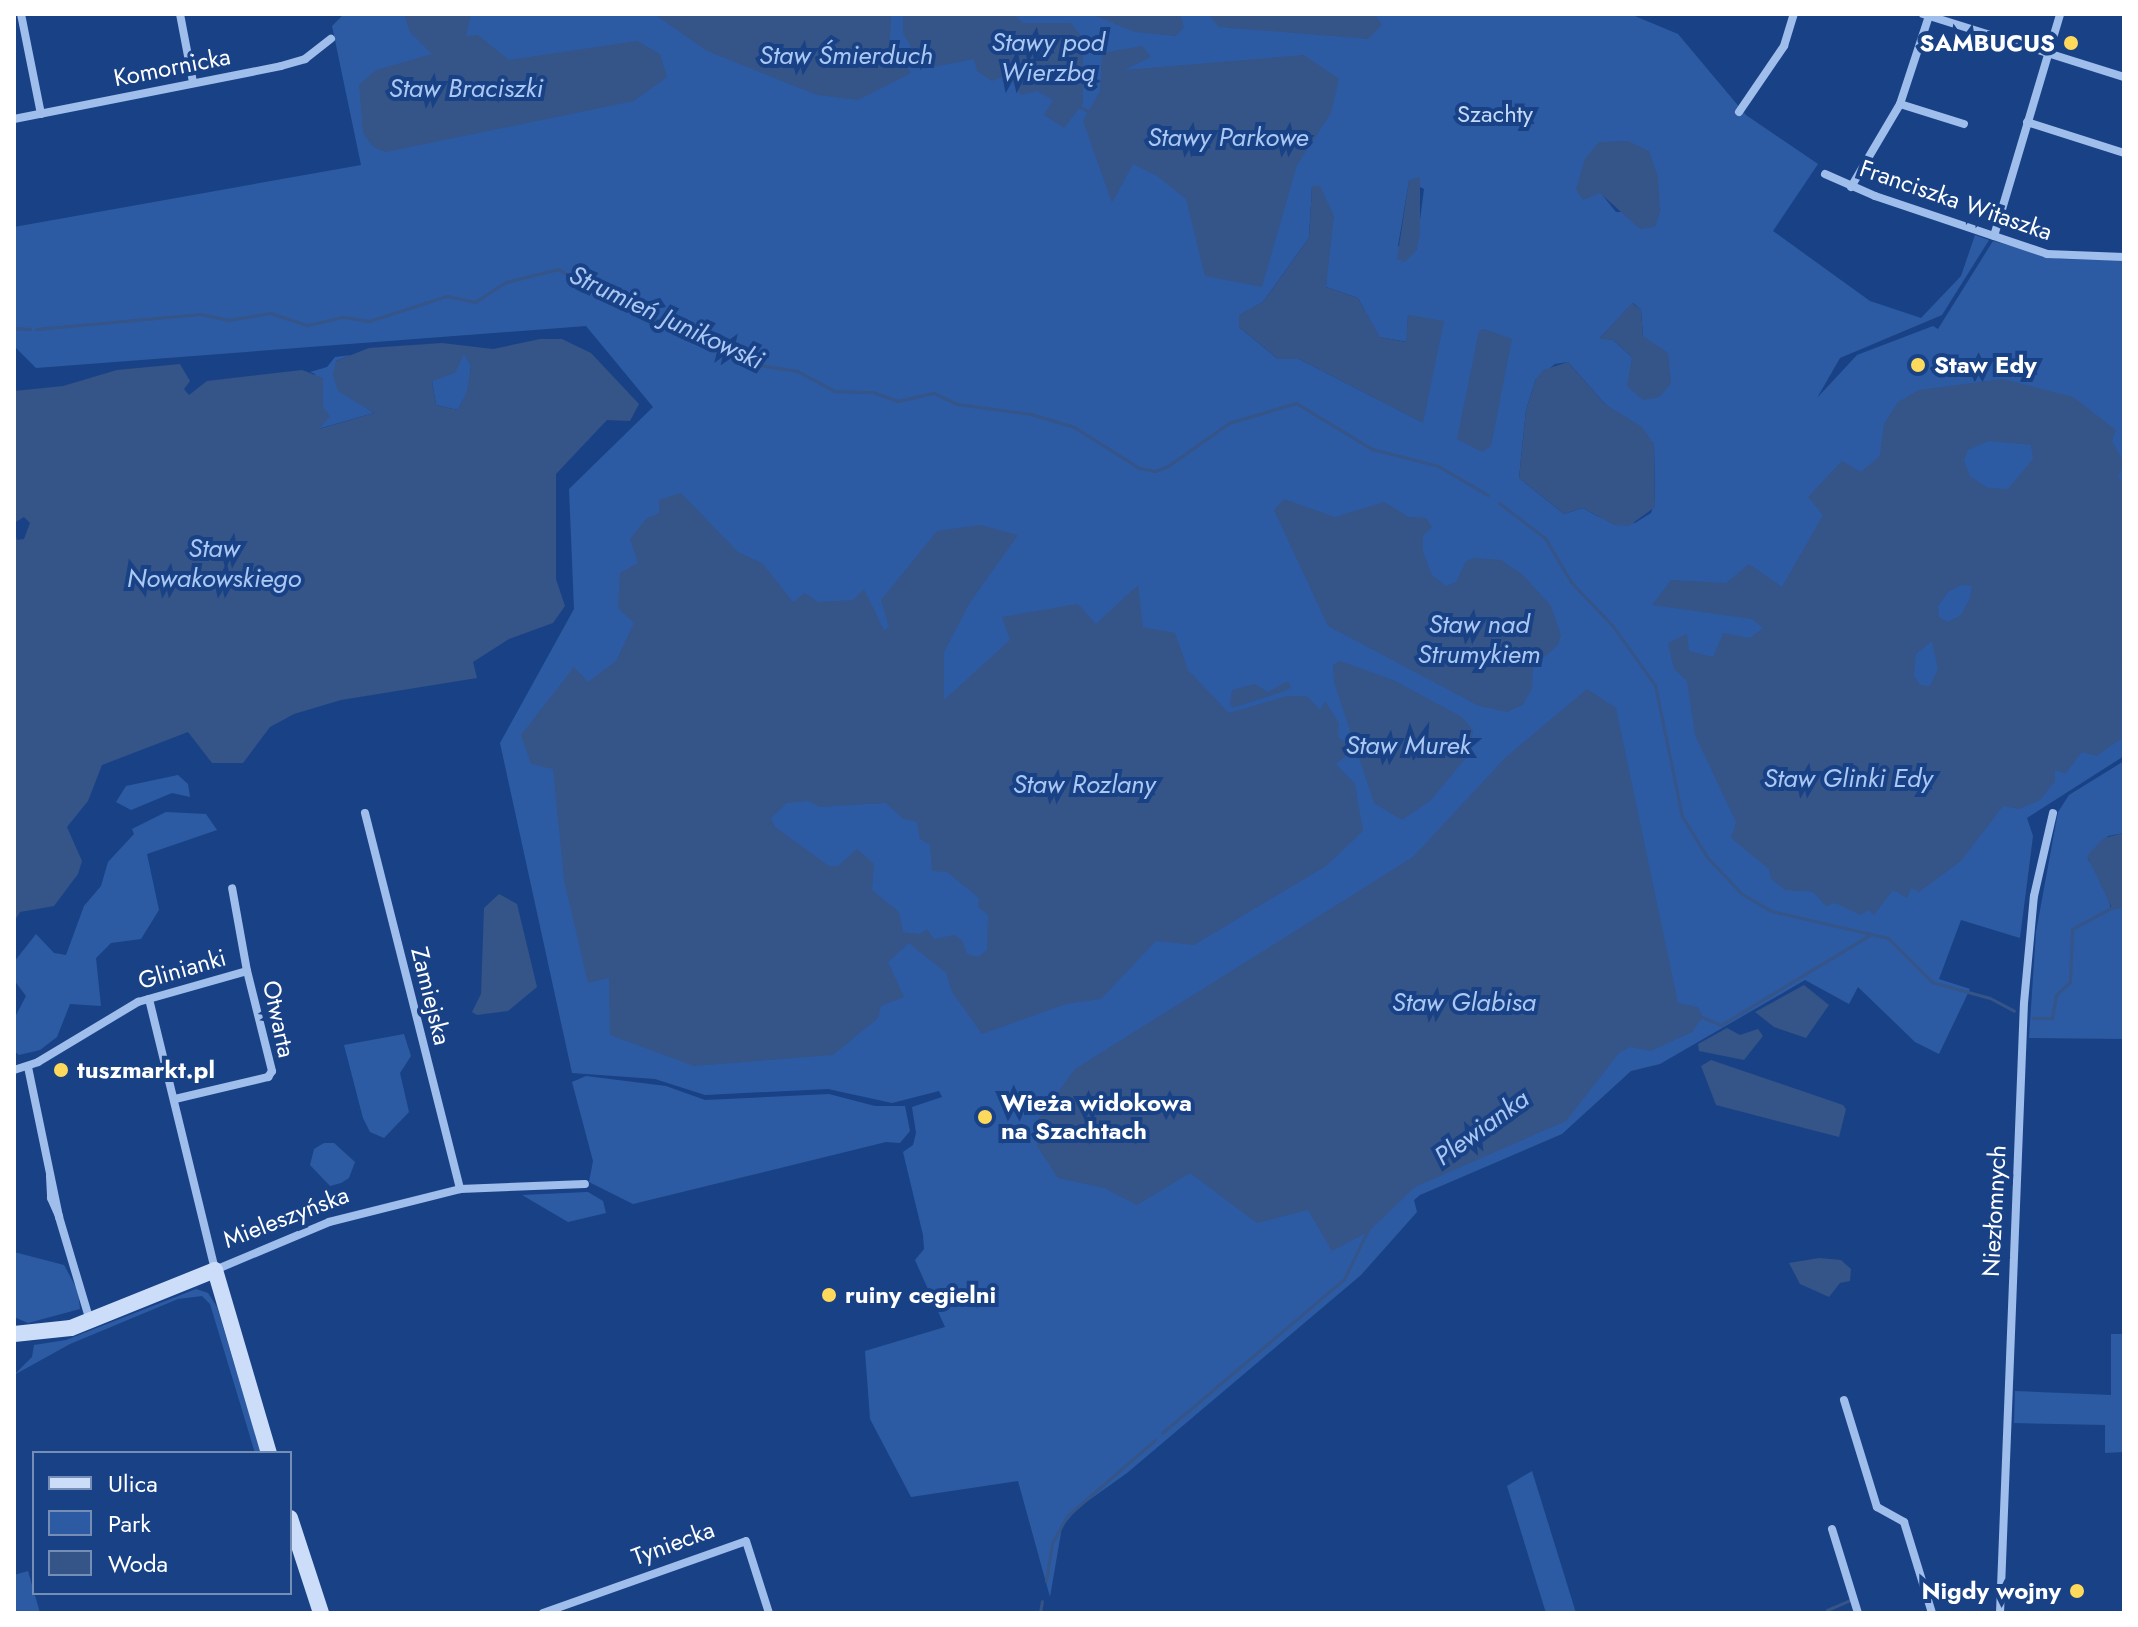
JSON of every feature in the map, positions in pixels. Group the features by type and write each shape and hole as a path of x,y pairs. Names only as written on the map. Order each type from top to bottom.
{"street":[{"path":"21,14 41,114"},
{"path":"180,14 193,82"},
{"path":"1739,112 1784,46 1794,14"},
{"path":"1994,236 2060,14"},
{"path":"1851,187 1900,104 1926,15 2124,77"},
{"name":"Komornicka","path":"14,119 305,59 331,39"},
{"path":"1900,104 1964,124"},
{"path":"2027,122 2124,153"},
{"name":"Franciszka Witaszka","path":"1825,174 1851,187 2061,257 2124,257"},
{"name":"Zamiejska","path":"365,813 460,1189"},
{"name":"Niezłomnych","path":"2000,1613 2024,1003 2034,896 2053,813"},
{"name":"Glinianki","path":"14,1070 28,1067 149,999 247,971 232,888"},
{"name":"Otwarta","path":"175,1099 268,1077 272,1071 247,971"},
{"path":"149,999 215,1270 268,1451"},
{"path":"28,1067 59,1217 90,1322"},
{"name":"Mieleszyńska","path":"14,1334 54,1333 90,1322 329,1222 460,1189 585,1184"},
{"path":"1844,1400 1877,1507 1904,1522 1932,1613"},
{"path":"292,1524 321,1613"},
{"path":"1832,1529 1858,1613"},
{"name":"Tyniecka","path":"543,1613 746,1541 769,1613"}],"green space":[{"name":"Szachty","path":"344,14 1630,14 1678,34 1746,115 1818,164 1773,231 1870,301 1921,318 1961,276 1975,235 1989,240 1942,315 1840,358 1817,398 1857,355 1933,326 1938,329 1993,241 2060,259 2124,260 2124,756 2027,818 2033,836 2020,938 1961,920 1939,979 1970,989 1939,1054 1915,1042 1858,987 1849,1004 1805,980 1660,1064 1631,1071 1562,1134 1420,1195 1414,1200 1417,1212 1361,1275 1127,1473 1078,1508 1062,1527 1050,1597 1018,1481 911,1497 870,1419 865,1351 945,1327 915,1260 924,1249 923,1235 903,1152 913,1145 916,1133 912,1107 942,1097 939,1091 892,1103 828,1089 705,1095 655,1079 572,1073 500,743 574,609 569,489 653,407 586,326 36,368 14,346 14,227 361,165 332,26","holes":["1649,151 1660,212 1616,212 1600,192","1409,181 1424,189 1416,251 1398,246","1312,187 1328,252 1326,287 1358,298 1379,337 1407,342 1408,316 1422,422 1299,359 1278,359 1239,327 1240,315 1263,302 1309,238","1633,303 1641,310 1643,336 1632,357 1613,340 1600,338","1568,362 1605,404 1654,444 1655,501 1651,513 1635,523 1599,517 1583,508 1564,514 1519,478 1526,410 1536,379 1555,364"]},
{"path":"464,353 471,366 468,391 458,410 436,405 432,381"},
{"path":"351,355 336,361 355,400 374,413 318,429 323,407 315,374 310,372 327,367 335,357"},
{"path":"2124,761 2124,833 2108,836 2088,859 2103,881 2111,908 2124,908 2124,1039 2029,1038 2036,932 2058,812 2069,795"},
{"path":"178,775 188,784 190,797 172,793 131,810 116,802 126,786"},
{"path":"166,812 206,814 217,830 147,854 159,910 141,939 111,943 96,958 101,1006 70,1004 57,1037 40,1050 19,1055 14,1051 14,1019 26,996 14,980 14,962 36,934 54,953 66,955 84,906 101,886 108,862 134,834 132,829"},
{"path":"404,1034 411,1056 400,1073 409,1112 384,1138 370,1132 363,1118 344,1045"},
{"path":"586,1076 666,1086 705,1100 829,1094 875,1106 905,1106 910,1131 900,1143 886,1142 633,1204 589,1182 593,1161 572,1082"},
{"path":"324,1143 334,1143 355,1162 349,1178 341,1183 330,1186 310,1165 314,1149"},
{"path":"588,1192 603,1201 606,1213 568,1222 522,1195"},
{"path":"14,1252 64,1265 78,1291 80,1309 28,1323 14,1317"},
{"path":"196,1289 208,1293 217,1307 260,1451 254,1451 210,1304 202,1296 178,1299 70,1344 14,1375 32,1357 34,1345 66,1340"},
{"path":"2111,1334 2124,1334 2124,1452 2105,1453 2105,1425 2014,1423 2015,1391 2111,1395"},
{"path":"1532,1471 1576,1613 1546,1613 1507,1486"},
{"path":"28,1571 32,1595 35,1595 40,1613 14,1613 14,1575"}],"water":[{"name":"Staw Braciszki","path":"404,14 471,14 466,36 478,35 509,60 637,41 660,54 667,77 634,101 386,152 373,147 363,133 359,85 376,70 432,54 410,32"},
{"name":"Staw Śmierduch","path":"654,14 891,14 890,44 911,73 858,100 817,95 707,51"},
{"name":"Stawy pod Wierzbą","path":"903,14 1014,14 1023,23 1071,23 1083,39 1083,103 1064,128 1044,115 1053,100 1037,91 1021,95 1008,75 992,81 977,71 974,59 923,69 903,33"},
{"path":"1091,14 1180,14 1184,27 1176,36 1135,32"},
{"path":"1208,14 1375,14 1382,25 1368,39 1219,27"},
{"name":"Stawy Parkowe","path":"1142,46 1151,57 1124,70 1304,55 1339,79 1331,113 1297,165 1262,287 1205,276 1186,199 1157,176 1133,164 1112,203 1083,121 1100,91 1102,53"},
{"path":"1628,141 1649,151 1658,177 1660,212 1655,227 1640,229 1600,193 1583,200 1576,189 1585,159 1599,142"},
{"path":"1420,177 1420,234 1416,251 1405,262 1397,259 1409,180"},
{"name":"Stawy Parkowe","path":"1312,186 1320,186 1334,216 1326,287 1358,298 1380,337 1406,342 1408,315 1444,321 1423,423 1299,359 1278,359 1239,327 1239,315 1263,302 1309,238"},
{"path":"1632,303 1641,310 1643,336 1668,353 1671,383 1660,397 1643,400 1627,386 1632,357 1613,340 1599,339"},
{"path":"1484,329 1512,339 1491,446 1482,452 1457,439 1479,331"},
{"name":"Staw Nowakowskiego","path":"540,339 562,339 591,353 639,404 630,421 607,420 556,474 556,579 565,606 553,623 509,639 473,662 477,678 341,700 294,714 270,727 243,763 212,763 188,732 102,765 88,801 67,827 82,861 78,874 54,906 20,912 15,920 14,954 14,530 17,540 24,539 30,523 24,517 14,523 14,391 63,386 117,370 180,364 190,381 184,389 189,395 207,381 302,370 323,378 323,407 330,416 319,429 374,413 338,391 333,375 336,361 369,348 442,343 493,349","holes":["464,354 471,366 467,391 458,410 436,405 432,381 455,373"]},
{"path":"1568,362 1605,404 1642,427 1654,444 1655,507 1629,526 1614,525 1583,508 1564,514 1519,478 1526,410 1536,379 1543,370"},
{"name":"Staw Glinki Edy","path":"2003,379 2073,397 2116,430 2112,441 2124,463 2118,477 2124,484 2121,739 2096,756 2082,752 2065,774 2055,770 2055,781 2040,800 2019,809 2003,806 1961,861 1919,892 1911,888 1907,898 1893,890 1874,915 1868,910 1861,915 1835,903 1826,906 1813,892 1785,890 1771,879 1769,869 1731,838 1736,822 1695,735 1687,681 1674,669 1668,643 1687,634 1689,651 1713,657 1723,633 1750,638 1763,628 1752,619 1652,605 1671,580 1726,583 1749,564 1782,587 1823,515 1808,497 1842,461 1861,472 1880,456 1884,424 1898,402 1919,390","holes":["1989,441 2031,445 2033,459 2008,489 1988,488 1970,476 1964,461 1968,450","1962,585 1972,586 1961,615 1948,622 1939,617 1938,606 1948,592","1932,641 1938,669 1930,686 1920,685 1914,676 1916,654"]},
{"name":"Staw Rozlany","path":"681,493 738,552 762,563 793,602 805,593 818,602 853,600 864,589 884,630 889,627 881,600 937,531 980,525 1018,535 969,604 944,652 944,700 1010,640 1002,617 1078,604 1096,624 1138,585 1143,627 1175,633 1188,670 1229,713 1287,696 1307,696 1320,710 1325,701 1339,723 1338,737 1347,744 1349,753 1336,764 1355,784 1363,831 1326,866 1194,945 1156,941 1101,999 1066,1004 982,1034 952,992 946,973 909,943 888,962 904,997 881,1006 878,1018 833,1055 694,1066 610,1035 609,978 588,983 564,880 553,769 531,764 521,735 574,667 588,682 616,661 634,623 618,608 620,573 638,563 630,539 647,518 659,513 659,500","holes":["808,801 820,807 886,803 903,819 917,822 920,839 930,845 932,871 947,872 979,898 978,907 988,915 987,950 978,957 967,954 962,940 954,935 934,939 927,929 920,934 903,932 899,912 872,890 874,864 857,849 838,866 829,866 775,827 771,818 787,803"]},
{"name":"Staw nad Strumykiem","path":"1284,499 1335,517 1384,502 1409,517 1426,518 1432,527 1423,536 1423,552 1432,575 1446,586 1456,582 1466,561 1474,558 1501,560 1523,575 1551,606 1561,635 1558,645 1533,667 1532,688 1523,705 1507,712 1479,706 1328,626 1274,510"},
{"name":"Staw Murek","path":"1340,661 1393,680 1462,717 1473,730 1469,754 1431,800 1402,820 1374,803 1334,682 1333,665"},
{"path":"1288,681 1291,688 1282,692 1232,708 1230,704 1232,690 1255,684 1268,692"},
{"name":"Staw Glabisa","path":"1587,689 1616,708 1678,1003 1698,1007 1703,1017 1692,1032 1651,1051 1630,1047 1619,1053 1566,1121 1415,1187 1368,1232 1332,1251 1308,1210 1257,1223 1190,1173 1137,1205 1104,1188 1058,1178 1037,1146 1036,1122 1075,1069 1413,857 1505,758"},
{"path":"2124,833 2124,908 2113,910 2087,856 2104,838"},
{"path":"499,894 517,904 537,987 508,1011 477,1015 472,1012 481,994 484,908"},
{"path":"1804,985 1829,1005 1806,1038 1774,1027 1755,1012"},
{"path":"1727,1028 1740,1035 1758,1029 1763,1036 1744,1060 1699,1051 1698,1044"},
{"path":"1711,1060 1843,1105 1846,1109 1839,1137 1716,1105 1701,1066"},
{"path":"1819,1258 1841,1260 1851,1269 1850,1281 1840,1283 1829,1297 1800,1284 1789,1263"}],"waterway":[{"path":"1080,107 1088,111"},
{"name":"Strumień Junikowski","path":"36,329 200,314 228,320 270,313 308,325 343,317 369,321 447,296 475,302 506,282 558,269 610,299 752,364 797,371 835,391 872,392 898,401 934,393 957,404 1031,414 1074,427 1139,468 1155,471 1168,466 1229,423 1296,403 1372,449 1438,466 1488,495"},
{"name":"Strumień Junikowski","path":"14,328 30,329"},
{"name":"Strumień Junikowski","path":"1499,503 1545,538 1571,582 1612,625 1655,685 1682,816 1707,857 1742,894 1771,911 1888,938 1932,982 1990,998 2014,1011"},
{"name":"Strumień Junikowski","path":"2033,1018 2052,1018 2056,995 2070,982 2072,929 2111,908"},
{"name":"Plewianka","path":"1702,1017 1721,1025 1871,934"},
{"name":"Plewianka","path":"1162,1433 1344,1279 1368,1230"},
{"name":"Plewianka","path":"1046,1581 1052,1543 1067,1516 1155,1440"},
{"path":"1827,1610 1850,1600"},
{"name":"Plewianka","path":"1040,1613 1042,1601"}],"place":[{"name":"SAMBUCUS","path":"2071,43"},
{"name":"Staw Edy","path":"1918,365"},
{"name":"tuszmarkt.pl","path":"61,1070"},
{"name":"Wieża widokowa na Szachtach","path":"985,1117"},
{"name":"ruiny cegielni","path":"829,1295"},
{"name":"Nigdy wojny","path":"2077,1591"}]}
